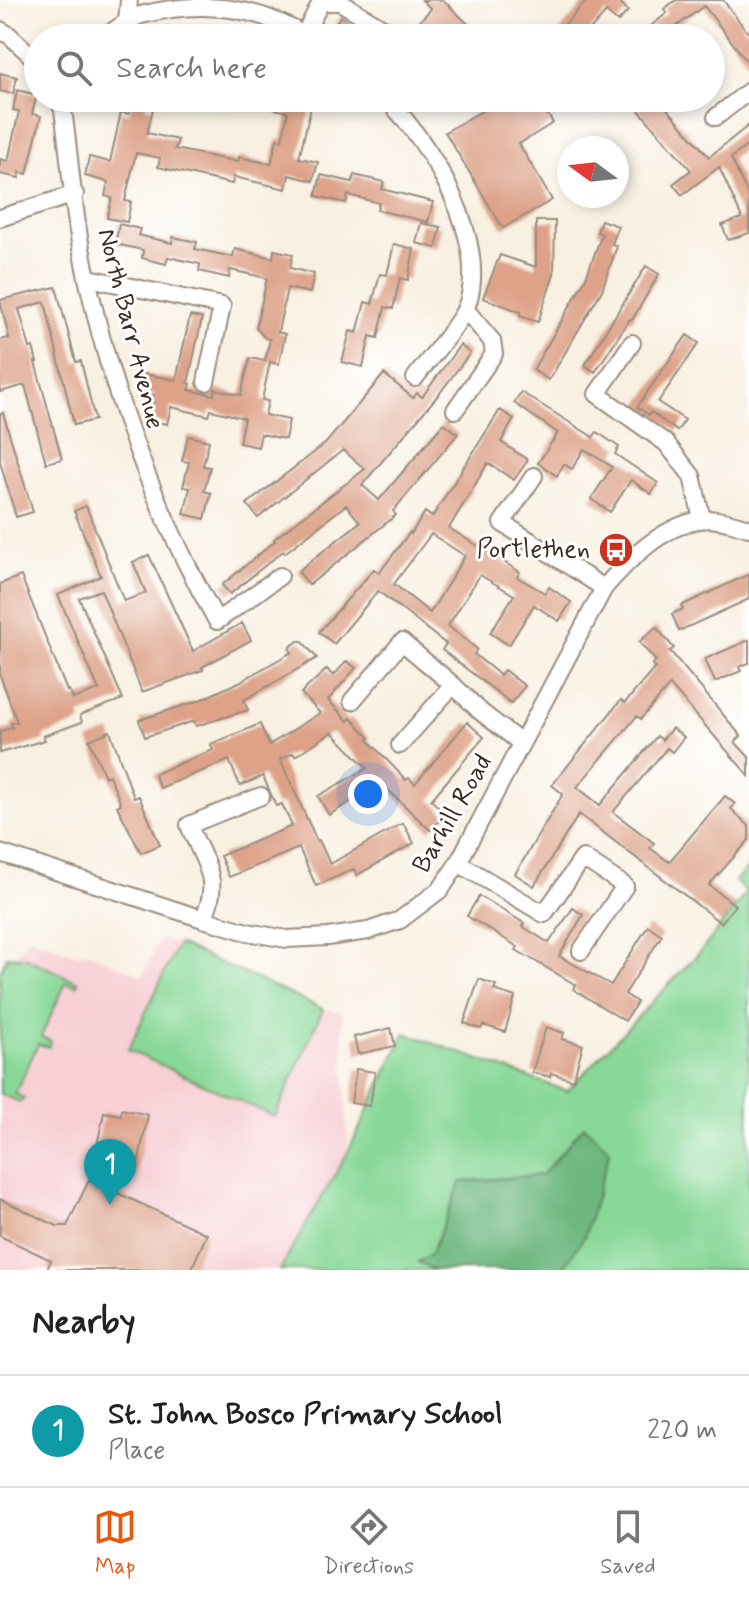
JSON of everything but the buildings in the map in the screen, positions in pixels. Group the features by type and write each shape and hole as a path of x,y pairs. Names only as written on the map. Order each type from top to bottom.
{"street":[{"path":"127,22 129,0"},
{"path":"312,24 321,2 340,2 376,24"},
{"path":"124,24 138,15 185,4 222,4 279,24"},
{"path":"0,30 24,49"},
{"path":"725,110 749,91"},
{"name":"North Barr Avenue","path":"63,112 79,237 99,327 131,437 193,579 217,621 280,576"},
{"path":"400,112 434,158 457,209 472,262 465,309 415,378"},
{"path":"716,117 722,112"},
{"path":"0,218 75,194"},
{"path":"89,278 222,306 206,382"},
{"path":"455,410 494,354 492,341 465,309"},
{"path":"632,343 597,394 666,443 692,476 702,519 749,528"},
{"path":"534,476 502,523 604,588"},
{"name":"Barhill Road","path":"0,853 203,919 247,932 287,939 368,931 400,920 441,889 458,863 604,588 628,561 673,529 702,519"},
{"path":"352,701 402,642 521,743"},
{"path":"400,745 453,685"},
{"path":"203,919 214,892 209,868 189,825 261,796"},
{"path":"458,863 544,914 583,858 625,886 581,951"}],"shaded area":[{"path":"29,937 77,955 87,952 143,976 159,939 178,944 323,1009 342,1012 348,1152 280,1270 0,1270 0,976"}],"green space":[{"path":"749,867 749,1270 562,1270 585,1235 542,1175 461,1182 431,1254 418,1262 434,1270 280,1270 348,1152 405,1033 567,1091 701,951 746,893 735,881"},
{"path":"178,944 323,1009 275,1117 128,1050"},
{"path":"7,956 27,958 78,982 77,986 66,982 41,1037 51,1041 49,1047 38,1044 15,1094 24,1098 20,1102 0,1094 0,972"},
{"path":"584,1126 610,1150 585,1235 562,1270 434,1270 418,1262 431,1254 461,1182 542,1175"}],"place":[{"name":"Portlethen","path":"616,550"},
{"name":"St. John Bosco Primary School","path":"110,1205"}]}
